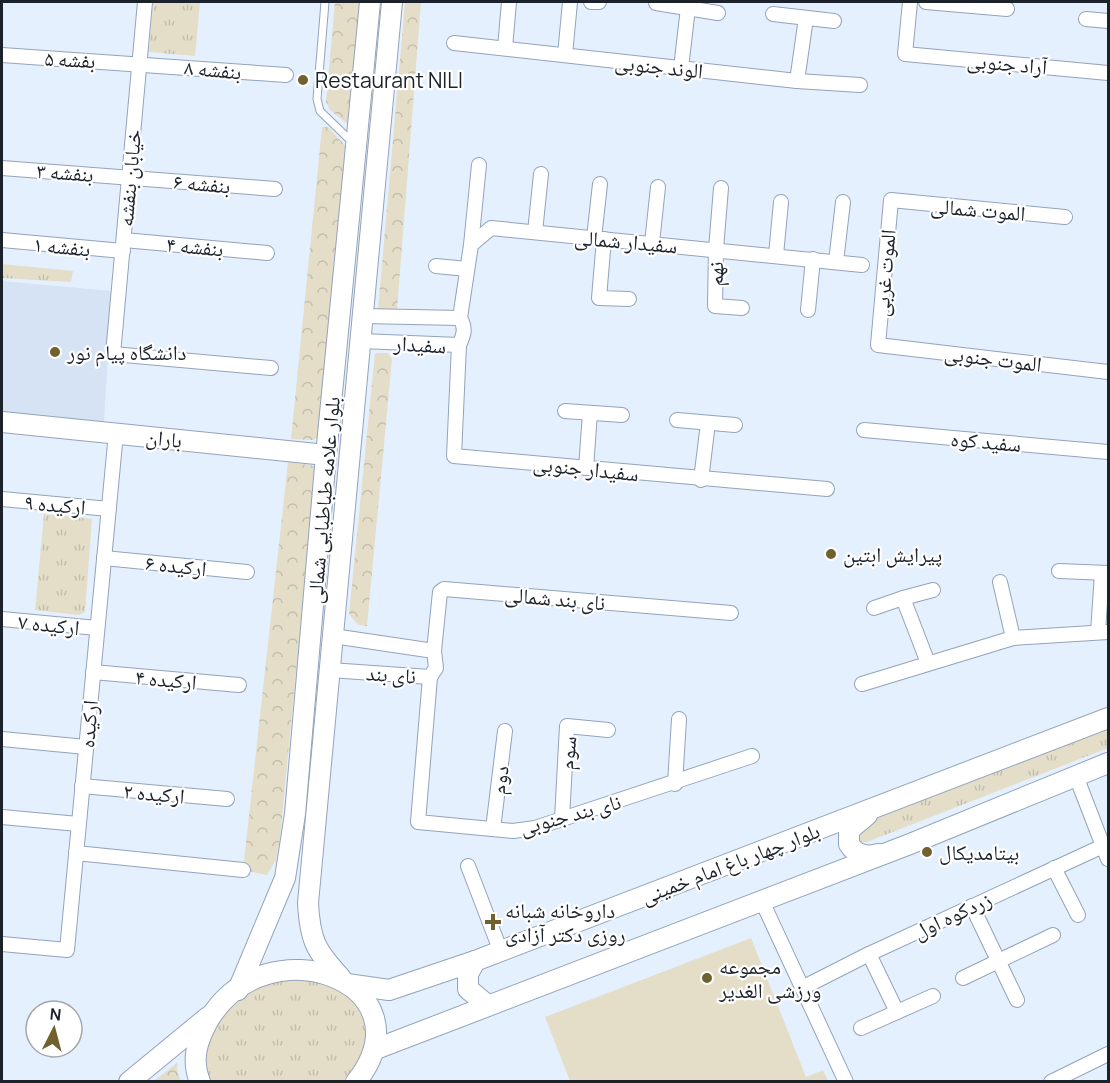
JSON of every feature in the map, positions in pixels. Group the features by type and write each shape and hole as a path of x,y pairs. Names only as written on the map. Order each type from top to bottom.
{"main road":[{"name":"بلوار علامه طباطبایی شمالی","path":"238,990 270,920 285,878 290,854 306,711 326,455 370,2"},
{"name":"بلوار علامه طباطبایی شمالی","path":"366,1070 373,1018 363,999 318,953 310,933 308,903 392,2"},
{"name":"باران","path":"2,422 326,455"},
{"name":"بلوار چهار باغ امام خمینی","path":"238,990 246,982 280,971 316,971 344,981 389,990 475,962 1108,718"},
{"path":"366,1070 486,1004 910,844 1108,763"},
{"path":"882,805 856,822 849,830 847,837 852,850 870,856 910,844"},
{"path":"782,843 822,836 831,839 839,849 835,867 797,886"},
{"path":"475,962 468,974 468,989 486,1004"},
{"path":"129,1082 238,990"},
{"path":"200,1082 194,1066 196,1047 213,1013"}],"street":[{"name":"خیابان بنفشه","path":"145,2 113,354 271,368"},
{"path":"453,43 505,48 509,2"},
{"path":"565,55 570,2"},
{"path":"591,2 599,2"},
{"name":"آراد جنوبی","path":"910,2 905,54 1108,73"},
{"path":"926,2 1006,9"},
{"path":"656,3 718,13"},
{"path":"681,68 688,8"},
{"path":"773,14 834,21"},
{"path":"797,81 806,18"},
{"path":"1086,19 1108,21"},
{"name":"الوند جنوبی","path":"505,48 797,81 860,85"},
{"name":"بفشه ۵","path":"2,54 139,63"},
{"name":"بنفشه ۸","path":"139,63 286,75"},
{"path":"460,318 471,245 479,165"},
{"name":"بنفشه ۳","path":"2,168 129,177"},
{"path":"535,232 541,174"},
{"name":"بنفشه ۶","path":"129,177 274,189"},
{"path":"600,184 599,298 628,299"},
{"path":"652,243 658,187"},
{"path":"716,249 722,188"},
{"name":"الموت شمالی","path":"891,200 1065,217"},
{"name":"الموت غربی","path":"878,345 891,200"},
{"path":"776,255 781,202"},
{"path":"836,262 843,202"},
{"name":"سفیدار شمالی","path":"471,245 491,228 862,265"},
{"name":"بنفشه ۱","path":"2,240 124,246"},
{"name":"بنفشه ۴","path":"124,246 267,253"},
{"name":"نهم","path":"716,249 715,306 742,308"},
{"path":"808,310 813,259"},
{"path":"436,266 467,269"},
{"name":"سفیدار","path":"362,341 459,345 464,335 464,325 460,318 363,316"},
{"name":"سفیدار جنوبی","path":"459,345 454,456 701,480 827,489"},
{"name":"الموت جنوبی","path":"878,345 1108,372"},
{"path":"565,411 622,415"},
{"path":"586,468 590,413"},
{"path":"677,420 735,425"},
{"path":"701,480 708,423"},
{"name":"سفید کوه","path":"864,430 1108,452"},
{"name":"ارکیده","path":"2,944 67,950 116,433"},
{"name":"ارکیده ۹","path":"2,499 109,509"},
{"name":"ارکیده ۶","path":"104,558 248,572"},
{"path":"862,684 1013,638 1103,632 1105,573 1059,571"},
{"path":"1000,582 1013,638"},
{"name":"نای بند شمالی","path":"434,651 440,592 444,589 731,614"},
{"path":"874,608 933,590"},
{"path":"903,598 928,663"},
{"name":"ارکیده ۷","path":"2,619 97,628"},
{"name":"نای بند","path":"330,670 430,677 436,668 434,651 333,636"},
{"name":"ارکیده ۴","path":"93,672 239,685"},
{"name":"نای بند جنوبی","path":"430,677 418,822 513,831 562,819 675,784 752,756"},
{"path":"675,784 679,719"},
{"name":"سوم","path":"562,819 567,726 608,730"},
{"name":"دوم","path":"493,829 505,731"},
{"path":"2,739 86,747"},
{"path":"1076,776 1108,859"},
{"name":"ارکیده ۲","path":"82,786 227,799"},
{"path":"2,817 78,824"},
{"name":"زردکوه اول","path":"802,988 869,954 1103,846"},
{"path":"76,853 243,870"},
{"path":"468,866 501,952"},
{"path":"1054,868 1078,915"},
{"path":"761,899 846,1082"},
{"path":"972,906 1017,1000"},
{"path":"963,978 1053,935"},
{"path":"869,954 897,1012"},
{"path":"861,1028 933,996"},
{"path":"1051,1082 1108,1054"}],"lane":[{"path":"325,2 316,99 320,111 357,147"}],"shaded area":[{"name":"دانشگاه پیام نور","path":"2,281 112,291 104,422 2,413"}],"green space":[{"path":"153,2 200,2 195,56 149,52"},
{"path":"335,2 364,2 350,126 330,110 326,102"},
{"path":"405,2 421,2 397,310 378,310"},
{"path":"322,127 328,127 351,152 320,437 312,440 291,439"},
{"path":"2,264 73,271 71,282 2,278"},
{"path":"375,353 388,353 392,359 367,626 358,625 349,614"},
{"path":"288,462 316,466 280,838 276,860 267,875 243,870"},
{"path":"44,514 92,519 85,612 79,615 35,610"},
{"path":"1108,728 1108,748 867,842 855,842 862,821"},
{"name":"مجموعه ورزشی الغدیر","path":"751,938 806,1077 823,1070 828,1081 570,1081 545,1017"},
{"path":"307,977 341,988 354,1000 364,1016 369,1034 368,1048 349,1077 345,1081 210,1081 205,1065 206,1048 212,1032 233,1004 263,984 282,978"},
{"path":"178,1062 177,1070 181,1081 154,1081"}],"place":[{"name":"Restaurant NILI","path":"303,80"},
{"name":"دانشگاه پیام نور","path":"55,352"},
{"name":"پیرایش ابتین","path":"831,554"},
{"name":"بیتامدیکال","path":"927,852"},
{"name":"داروخانه شبانه روزی دکتر آزادی","path":"493,922"},
{"name":"مجموعه ورزشی الغدیر","path":"707,978"}]}
